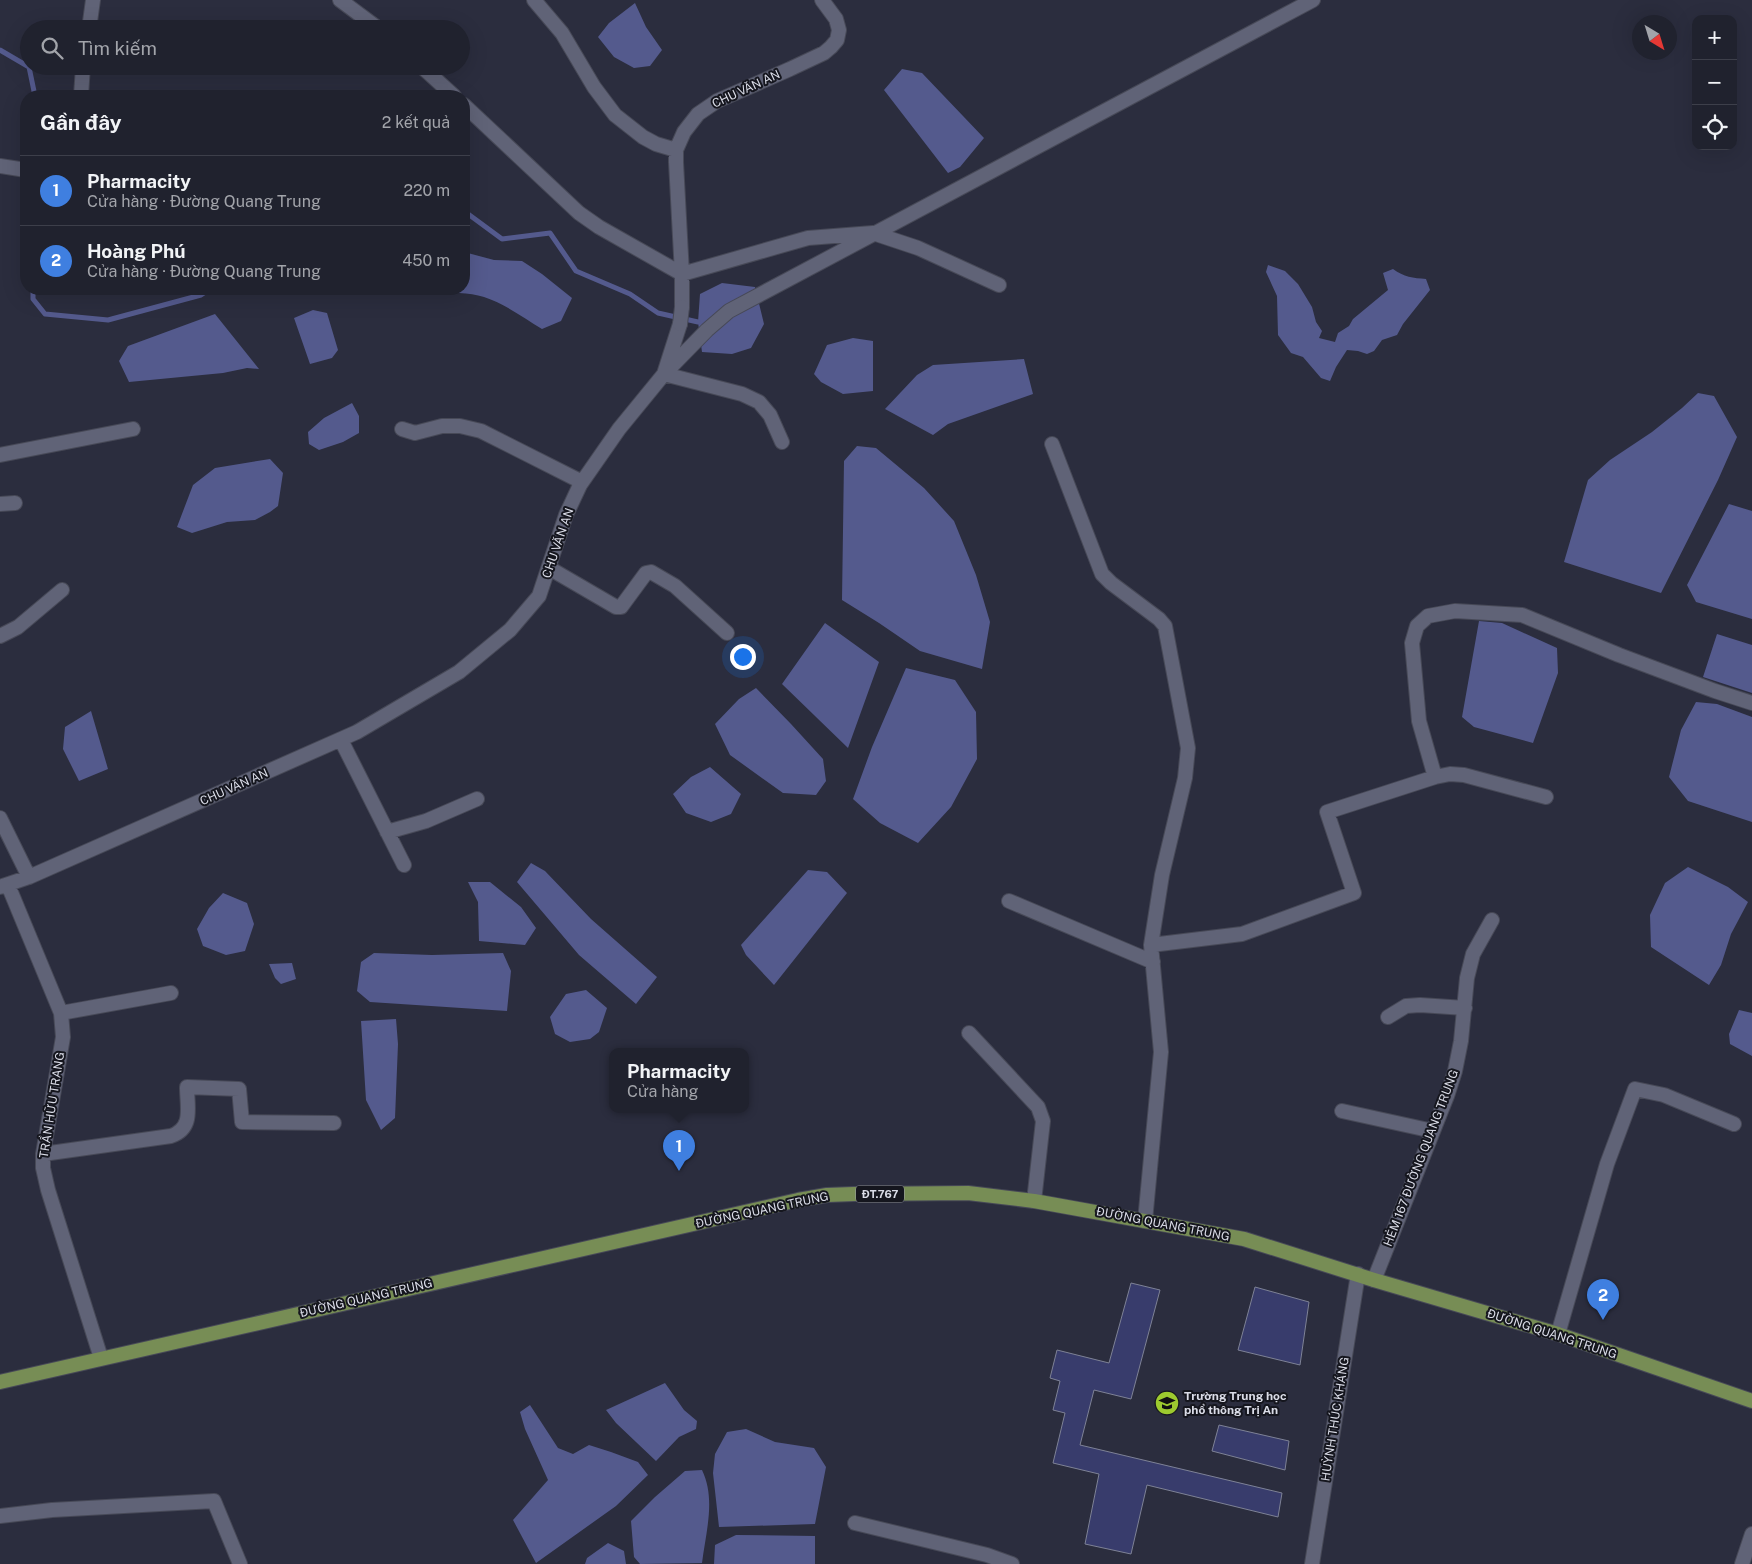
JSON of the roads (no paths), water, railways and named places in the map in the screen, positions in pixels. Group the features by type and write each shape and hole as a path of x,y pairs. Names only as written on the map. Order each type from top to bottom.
{"main road":[{"name":"ĐƯỜNG QUANG TRUNG","path":"0,1382 798,1200 827,1195 968,1193 1034,1201 1244,1239 1374,1280 1558,1334 1752,1400"}],"street":[{"path":"90,20 93,0"},
{"path":"340,0 367,20"},
{"path":"534,0 562,33 594,87 614,115 643,137 656,144 676,150"},
{"name":"CHU VĂN AN","path":"4,886 29,877 357,732 459,672 510,630 539,596 566,515 582,482 619,429 664,374 680,324 682,307 676,150 684,132 698,114 717,101 790,69 824,53 832,47 837,40 839,30 836,19 822,0"},
{"path":"782,442 770,415 759,402 742,394 664,374 729,310 1313,0"},
{"path":"82,90 83,75"},
{"path":"432,75 448,90"},
{"path":"470,111 579,213 599,227 682,274 808,238 873,233 918,248 999,285"},
{"path":"0,166 20,169"},
{"path":"402,429 415,433 442,426 460,426 480,432 582,482"},
{"path":"0,455 133,428"},
{"path":"1052,444 1102,574 1110,583 1159,619 1168,633 1188,748 1185,778 1162,875 1151,945 1160,1052 1145,1221"},
{"path":"0,504 15,503"},
{"path":"549,568 616,607 621,607 646,573 652,572 675,586 727,633"},
{"path":"0,636 18,627 62,590"},
{"path":"1435,777 1419,721 1412,643 1417,626 1428,616 1455,611 1522,615 1619,655 1752,703"},
{"path":"341,740 404,865"},
{"path":"1151,945 1242,934 1354,893 1327,812 1435,777 1450,774 1464,775 1546,798"},
{"path":"387,832 426,821 477,799"},
{"path":"0,818 29,877"},
{"name":"TRẦN HỮU TRANG","path":"4,886 60,1013 63,1037 43,1154 43,1168 48,1190 101,1358"},
{"path":"1009,901 1153,962"},
{"name":"HẺM 167 ĐƯỜNG QUANG TRUNG","path":"1374,1280 1455,1071 1465,1008 1467,978 1473,954 1492,920"},
{"path":"60,1013 171,993"},
{"path":"1388,1017 1406,1006 1465,1008"},
{"path":"968,1033 1038,1107 1041,1113 1043,1121 1034,1201"},
{"path":"43,1154 178,1134 188,1121 187,1087 239,1089 242,1122 334,1123"},
{"path":"1558,1334 1607,1164 1635,1089 1664,1095 1734,1124"},
{"path":"1342,1110 1433,1131"},
{"name":"HUỲNH THÚC KHÁNG","path":"1312,1564 1358,1274"},
{"path":"0,1516 52,1510 214,1501 240,1564"},
{"path":"855,1524 987,1555 1012,1564"},
{"path":"1742,1564 1752,1534"}],"water":[{"path":"635,3 646,27 662,50 650,66 634,68 614,57 598,37 609,23"},
{"path":"902,69 922,73 984,138 960,167 948,173 884,90"},
{"path":"470,254 494,260 522,261 572,298 561,321 542,329 507,307 470,294"},
{"path":"1268,265 1285,271 1298,284 1312,307 1316,322 1322,331 1319,338 1335,342 1338,333 1349,326 1353,319 1388,290 1383,273 1393,269 1409,277 1426,279 1430,290 1403,324 1397,335 1382,340 1374,351 1367,354 1347,350 1330,381 1321,378 1303,357 1291,353 1278,335 1277,296 1266,272"},
{"path":"722,283 755,287 764,324 751,348 732,354 702,352 698,322 700,294"},
{"path":"313,310 327,313 338,350 332,358 310,364 294,318"},
{"path":"215,314 259,369 247,368 223,373 129,382 119,361 128,346"},
{"path":"853,338 873,341 873,391 843,394 821,382 814,374 827,345"},
{"path":"1024,359 1033,394 948,424 933,435 885,409 917,375 933,365"},
{"path":"1698,393 1714,396 1737,437 1718,480 1661,593 1564,562 1588,480 1610,460 1652,432"},
{"path":"352,403 359,416 359,433 343,442 319,450 309,444 308,432 324,418"},
{"path":"857,446 876,448 924,488 954,521 976,575 990,622 982,669 920,651 842,600 844,461"},
{"path":"270,459 283,473 278,506 270,512 255,520 227,522 192,533 177,527 193,485 215,468"},
{"path":"1729,504 1752,511 1752,619 1696,602 1687,585"},
{"path":"1479,621 1502,623 1557,648 1558,673 1533,743 1474,727 1462,717"},
{"path":"825,623 879,662 848,748 782,684"},
{"path":"1717,634 1752,645 1752,693 1703,677"},
{"path":"906,668 955,680 976,712 977,759 951,807 918,843 880,823 853,799 872,747"},
{"path":"756,688 823,759 826,781 816,795 783,793 730,755 715,724 739,699"},
{"path":"1696,702 1717,704 1752,717 1752,822 1688,801 1669,777 1681,730"},
{"path":"91,711 108,769 79,781 63,749 65,727"},
{"path":"710,767 741,794 731,814 711,822 686,813 673,794 691,777"},
{"path":"531,863 545,871 591,919 657,977 636,1004 579,955 517,882"},
{"path":"1688,867 1728,887 1748,902 1731,934 1721,965 1709,985 1651,947 1650,915 1665,883"},
{"path":"808,870 827,872 847,893 774,985 746,955 741,945"},
{"path":"468,882 490,882 521,907 536,928 525,945 479,941 478,902"},
{"path":"223,893 247,903 254,924 245,951 226,955 203,946 197,929 209,908"},
{"path":"374,953 432,955 503,953 511,971 507,1011 370,1002 357,991 361,962"},
{"path":"292,963 296,979 281,984 275,978 269,964"},
{"path":"586,990 607,1008 599,1032 590,1039 570,1042 555,1034 550,1017 566,994"},
{"path":"1739,1010 1752,1013 1752,1056 1730,1044 1729,1034"},
{"path":"396,1019 398,1044 395,1118 381,1130 366,1100 361,1021"},
{"path":"665,1383 684,1410 697,1421 696,1429 679,1437 656,1461 616,1423 606,1410"},
{"path":"530,1405 558,1448 573,1454 589,1445 638,1462 648,1475 616,1506 536,1563 513,1520 548,1480 525,1429 520,1412"},
{"path":"746,1429 775,1442 814,1448 826,1467 815,1524 719,1527 713,1473 715,1454 727,1432"},
{"path":"702,1470 708,1492 709,1515 702,1563 640,1564 634,1557 631,1521 685,1471"},
{"path":"736,1535 815,1536 815,1564 714,1564 715,1545"},
{"path":"608,1543 624,1551 626,1564 585,1564 587,1558"}],"waterway":[{"path":"0,50 20,62"},
{"path":"31,75 34,90"},
{"path":"470,215 502,239 550,233 576,271 630,294 658,313 698,322"},
{"path":"33,295 33,299 45,314 108,320 201,295"}],"place":[{"name":"Pharmacity","path":"679,1171"},
{"name":"Hoàng Phú","path":"1603,1320"},
{"name":"Trường Trung học phổ thông Trị An","path":"1167,1403"}]}
